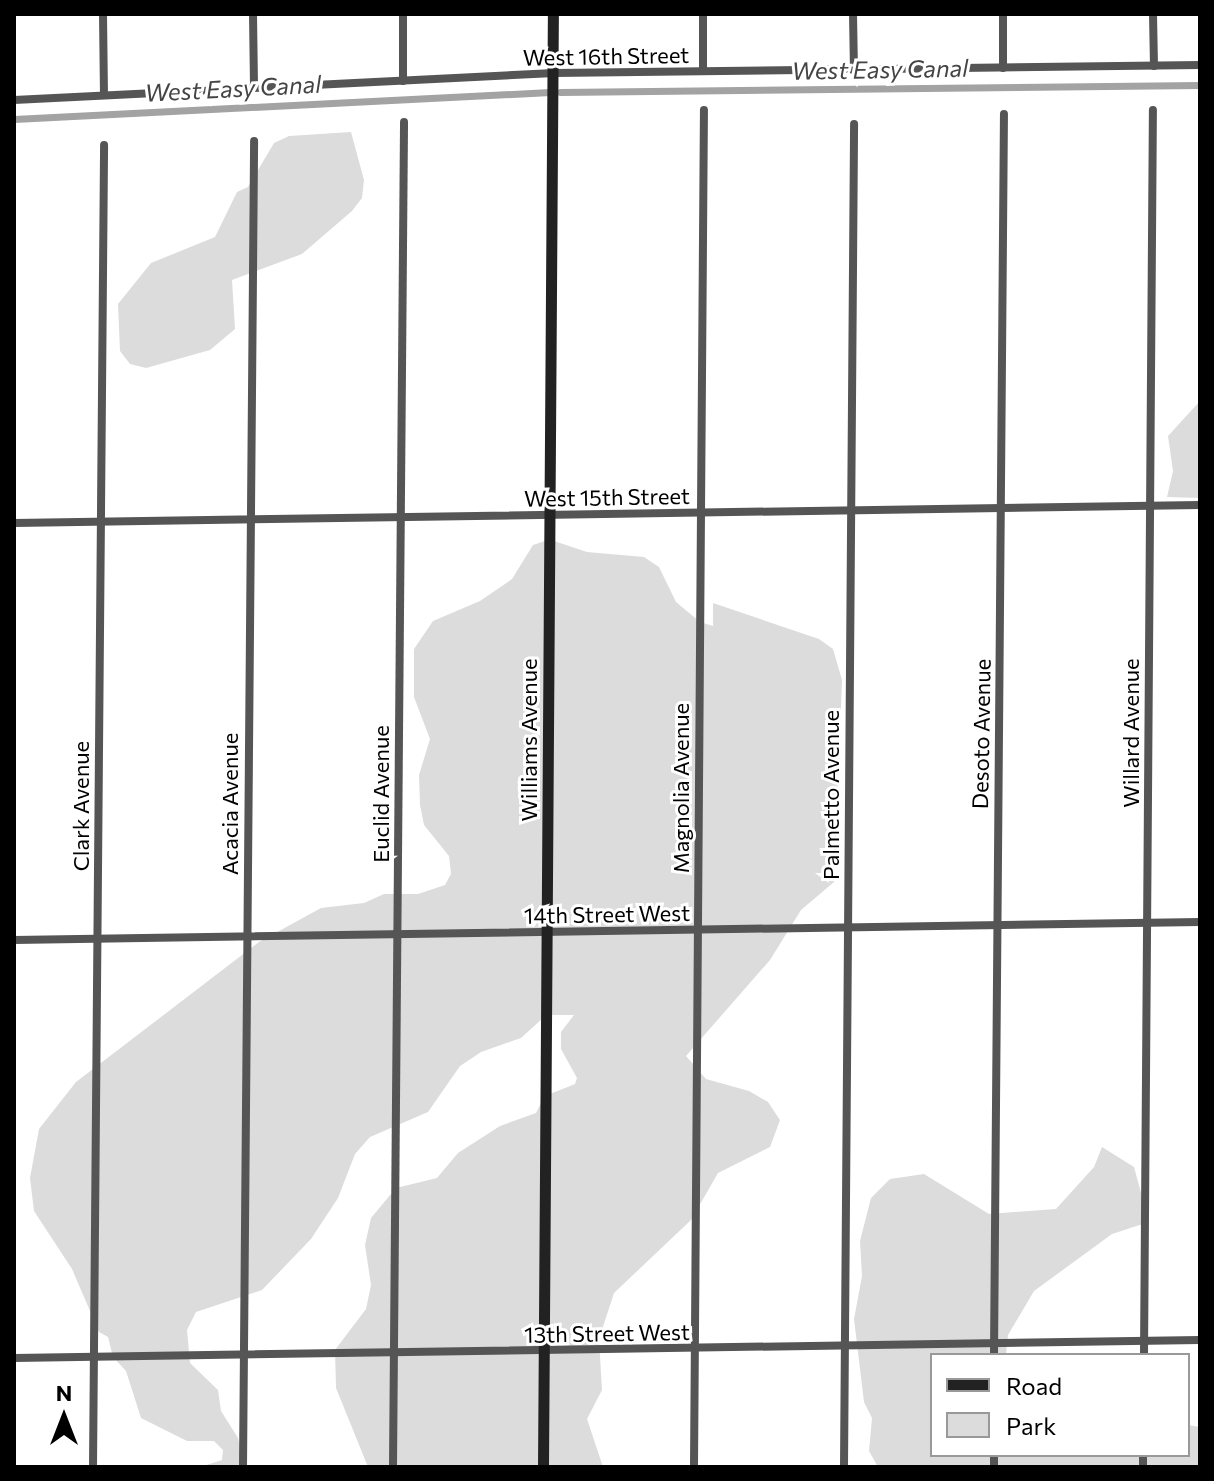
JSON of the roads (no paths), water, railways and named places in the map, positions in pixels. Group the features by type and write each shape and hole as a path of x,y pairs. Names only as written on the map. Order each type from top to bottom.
{"street":[{"path":"103,14 104,95"},
{"path":"253,14 254,88"},
{"path":"403,14 403,81"},
{"name":"Williams Avenue","path":"543,1467 553,14"},
{"path":"703,14 703,71"},
{"path":"853,14 854,70"},
{"path":"1003,14 1003,68"},
{"path":"1153,14 1154,66"},
{"name":"West 16th Street","path":"14,100 554,73 1200,65"},
{"name":"Magnolia Avenue","path":"694,1467 704,110"},
{"name":"Willard Avenue","path":"1144,1353 1153,110"},
{"name":"Desoto Avenue","path":"994,1353 1004,114"},
{"name":"Euclid Avenue","path":"393,1467 404,122"},
{"name":"Palmetto Avenue","path":"844,1467 854,124"},
{"name":"Acacia Avenue","path":"243,1467 254,141"},
{"name":"Clark Avenue","path":"93,1467 104,145"},
{"name":"West 15th Street","path":"14,523 1200,505"},
{"name":"14th Street West","path":"14,940 1200,922"},
{"name":"13th Street West","path":"14,1358 1200,1340"}],"waterway":[{"name":"West Easy Canal","path":"560,92 1200,85"},
{"name":"West Easy Canal","path":"14,119 550,92"}]}
